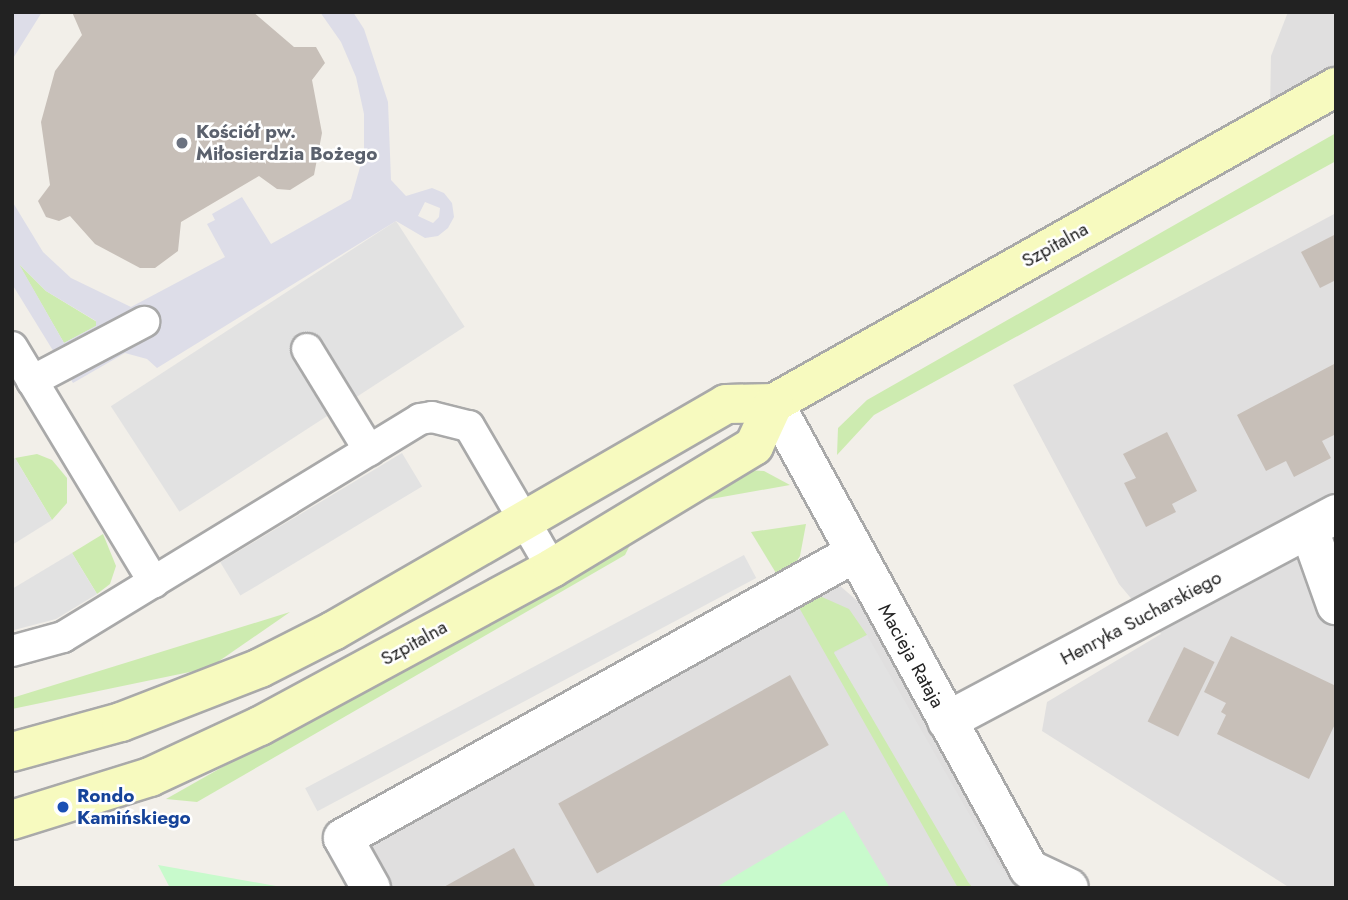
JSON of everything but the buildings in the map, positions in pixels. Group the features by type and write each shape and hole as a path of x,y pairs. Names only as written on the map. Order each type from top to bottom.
{"street":[{"name":"Szpitalna","path":"12,752 121,722 272,662 726,404 774,403 1336,87"},
{"name":"Szpitalna","path":"12,820 63,807 149,777 248,732 552,568 754,446 774,403"},
{"name":"Macieja Rataja","path":"774,403 1029,869 1069,888"},
{"path":"1322,522 1336,605"},
{"name":"Henryka Sucharskiego","path":"947,721 1322,522"},
{"path":"371,888 343,838 855,553"},
{"path":"12,726 121,722"}],"lane":[{"path":"32,381 144,322"},
{"path":"12,347 154,582"},
{"path":"307,349 369,450"},
{"path":"12,651 63,637 420,419 445,418 469,426 552,568"}],"shaded area":[{"path":"12,12 42,12 12,60"},
{"path":"320,12 353,12 364,29 388,102 391,180 406,196 432,188 444,193 452,203 454,217 448,228 438,236 425,238 396,221 157,368 147,359 125,353 73,383 12,284 12,201 43,252 71,278 131,307 225,257 207,224 215,220 212,214 242,197 271,244 351,199 364,153 364,114 356,77 341,42","holes":["425,202 440,208 439,217 433,223 418,216","19,264 46,291 96,321 96,326 64,343"]},
{"path":"1288,12 1336,12 1336,77 1270,111 1271,56"},
{"path":"1336,213 1336,888 1290,888 1042,731 1047,702 1161,634 1119,584 1013,385"},
{"path":"396,221 465,327 179,512 111,406"},
{"path":"402,453 422,486 240,596 220,562"},
{"path":"15,458 52,520 12,545 12,460"},
{"path":"72,553 97,594 56,619 14,630 12,589"},
{"path":"744,555 756,578 317,811 305,788"},
{"path":"831,578 862,605 900,655 1038,888 386,888 361,837"},
{"path":"867,635 996,861 1017,888 973,888 968,882 834,653"}],"green space":[{"path":"1336,133 1336,161 874,415 837,455 838,428 867,400"},
{"path":"18,263 46,291 97,322 96,326 64,343"},
{"path":"37,454 52,460 67,478 67,503 52,520 15,458"},
{"path":"745,470 764,471 790,485 683,504"},
{"path":"806,524 800,556 790,572 779,578 751,532"},
{"path":"636,533 625,555 197,802 166,799"},
{"path":"103,534 116,566 110,584 97,594 72,553"},
{"path":"822,597 849,609 867,635 834,652 973,888 958,888 797,604"},
{"path":"290,612 209,668 12,709 12,698"},
{"path":"844,811 890,888 715,888"},
{"path":"158,865 287,888 170,888"}],"place":[{"name":"Kościół pw. Miłosierdzia Bożego","path":"182,143"},
{"name":"Rondo Kamińskiego","path":"63,807"}]}
